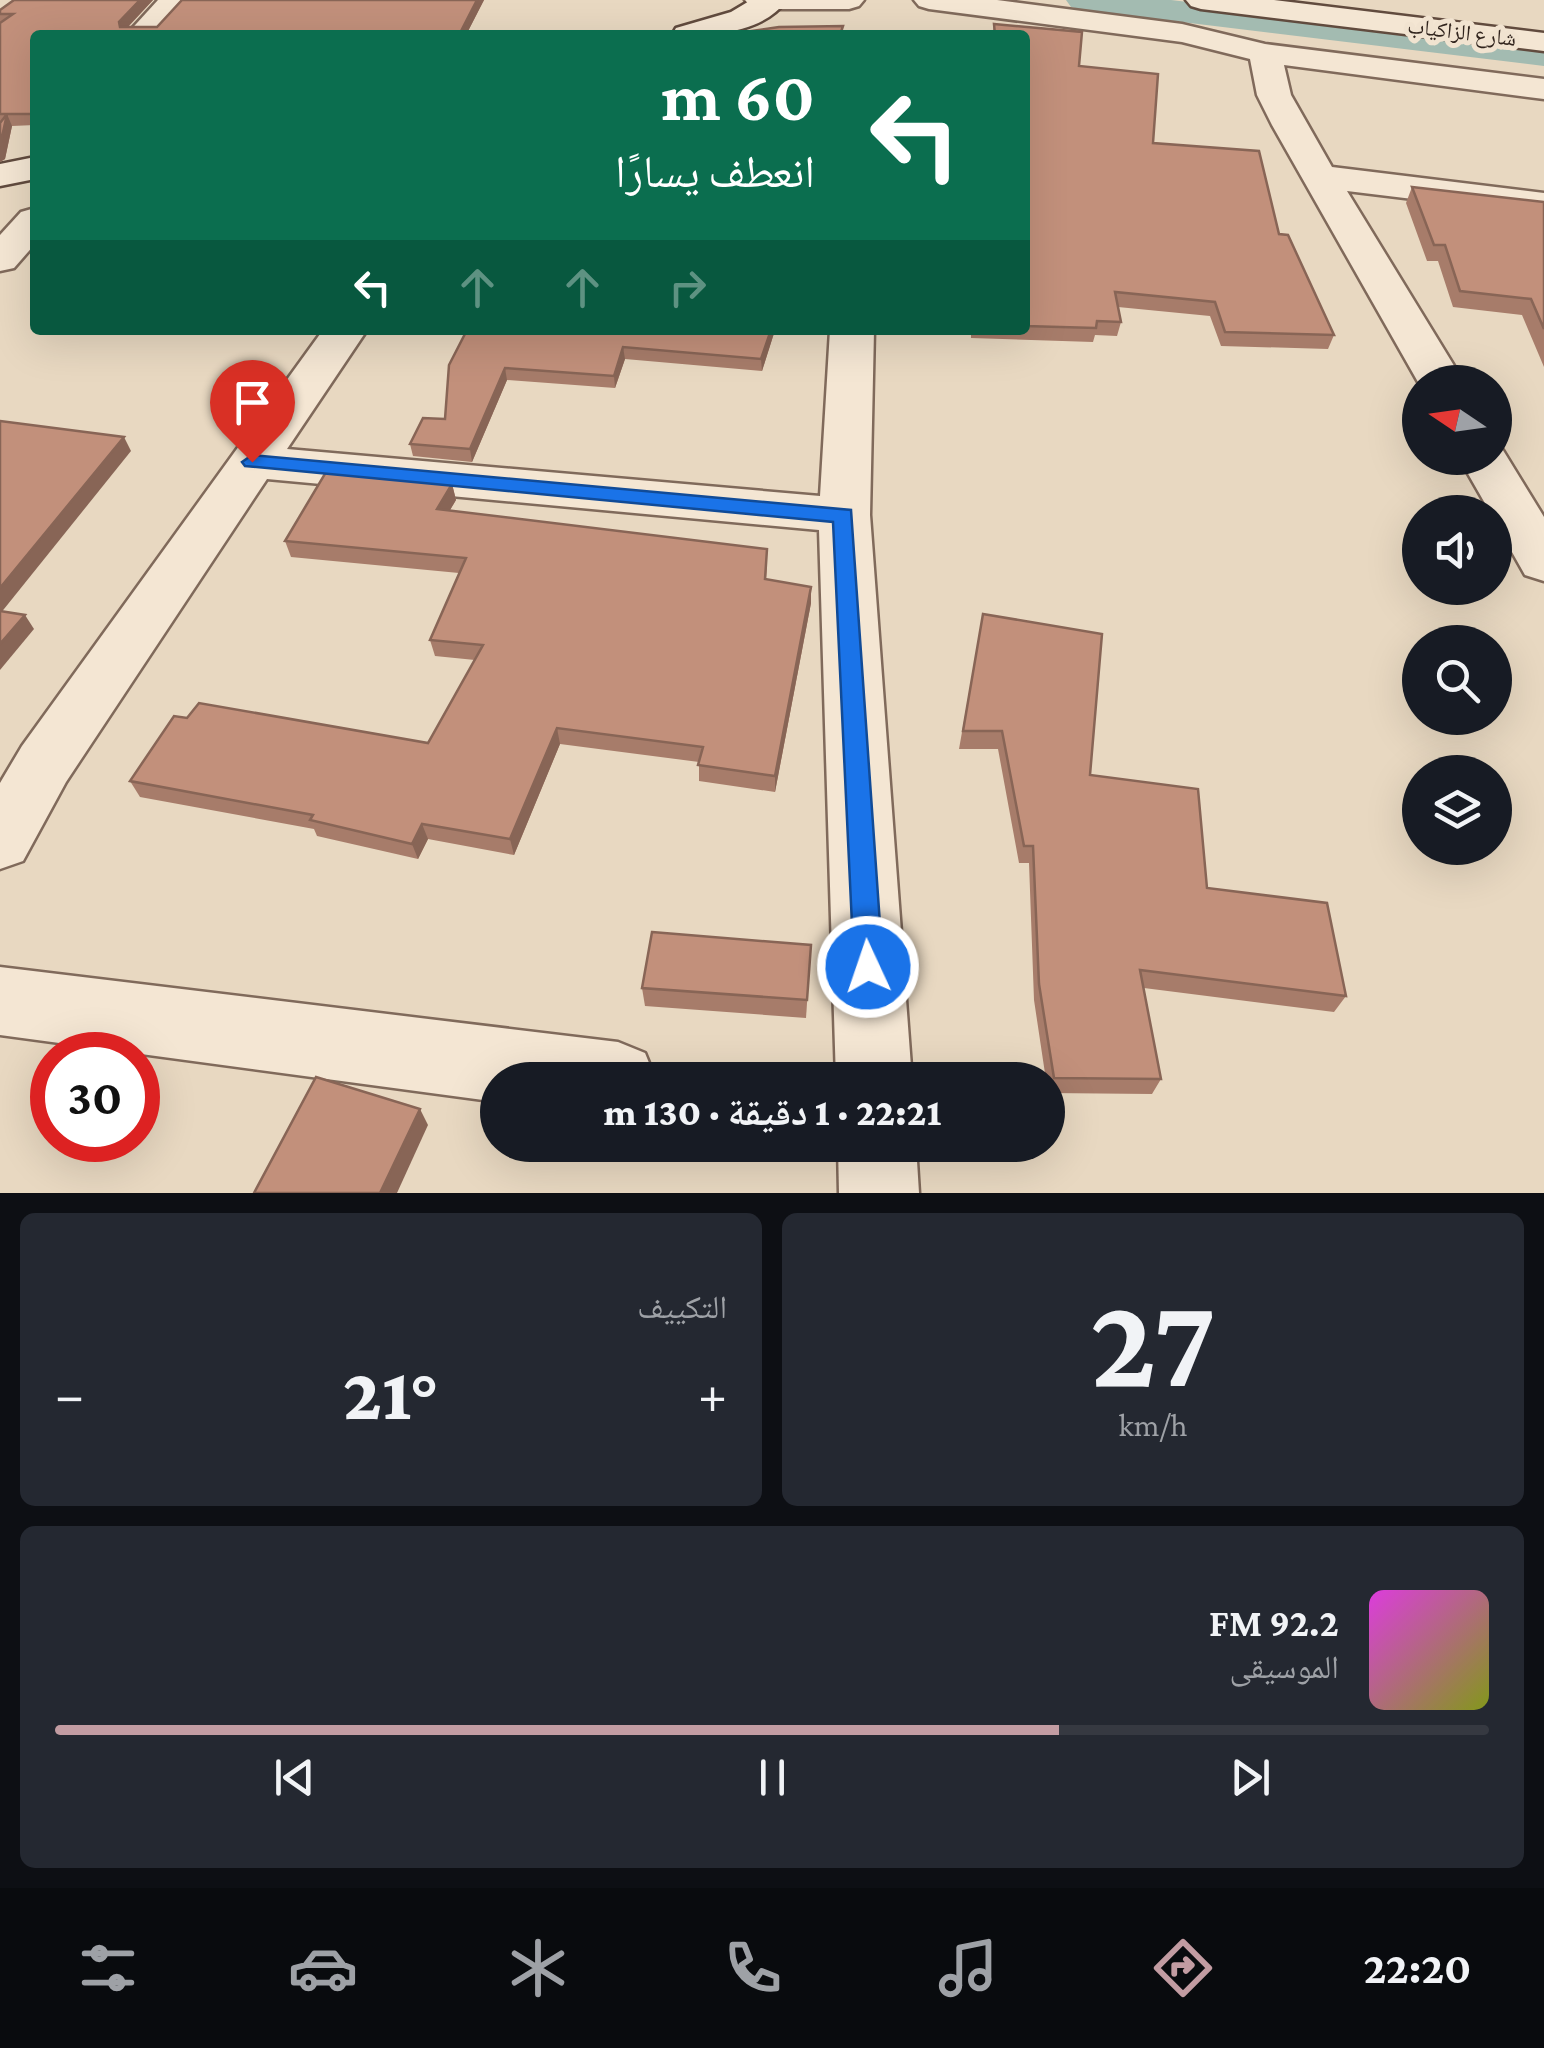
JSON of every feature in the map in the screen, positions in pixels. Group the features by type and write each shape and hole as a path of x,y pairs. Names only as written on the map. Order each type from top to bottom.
{"street":[{"path":"146,30 174,0"},
{"path":"760,0 848,0"},
{"path":"703,30 742,18 772,0"},
{"path":"840,0 843,30"},
{"path":"929,0 1182,33 1265,53 1544,90"},
{"name":"شارع الزاكياب","path":"1201,0 1544,42"},
{"path":"1265,53 1274,95 1431,365"},
{"path":"0,175 30,169"},
{"path":"1323,177 1544,204"},
{"path":"0,259 30,226"},
{"path":"0,841 44,764 341,335"},
{"path":"852,335 844,516 873,1062"},
{"path":"252,462 844,516"},
{"path":"1494,475 1544,562"},
{"path":"0,1001 480,1062"},
{"path":"878,1162 879,1193"}],"building":[{"path":"14,0 140,0 119,22 120,27 157,27 182,0 477,0 462,30 30,30 30,114 0,114 0,23 13,14 0,14 0,10"},
{"path":"994,24 1082,32 1079,66 1158,74 1153,143 1259,151 1279,234 1288,235 1334,335 1225,332 1215,302 1115,292 1121,322 1097,321 1096,328 1030,326 1030,30 995,30"},
{"path":"843,26 842,30 758,30"},
{"path":"7,114 0,146 0,123"},
{"path":"1412,187 1544,202 1544,329 1531,299 1460,291 1445,245 1434,245"},
{"path":"464,335 769,335 761,359 623,347 614,376 505,368 470,449 410,444 423,418 445,419 449,365"},
{"path":"0,421 124,437 0,588"},
{"path":"326,472 452,484 437,509 767,549 765,579 811,587 775,776 698,765 703,747 557,728 510,839 422,824 412,844 310,820 313,815 130,781 174,716 187,718 199,703 428,743 483,645 430,640 466,558 285,541"},
{"path":"0,611 25,615 0,644"},
{"path":"983,614 1102,634 1090,775 1198,789 1207,888 1327,903 1346,996 1140,970 1161,1079 1065,1078 1065,1062 1051,1062 1039,984 1033,846 1024,846 1002,731 963,731"},
{"path":"652,932 811,945 807,1000 642,988"},
{"path":"316,1077 420,1109 380,1193 254,1193"}],"waterway":[{"path":"1083,0 1544,55"}],"route":[{"path":"252,462 844,516 868,967"}]}
